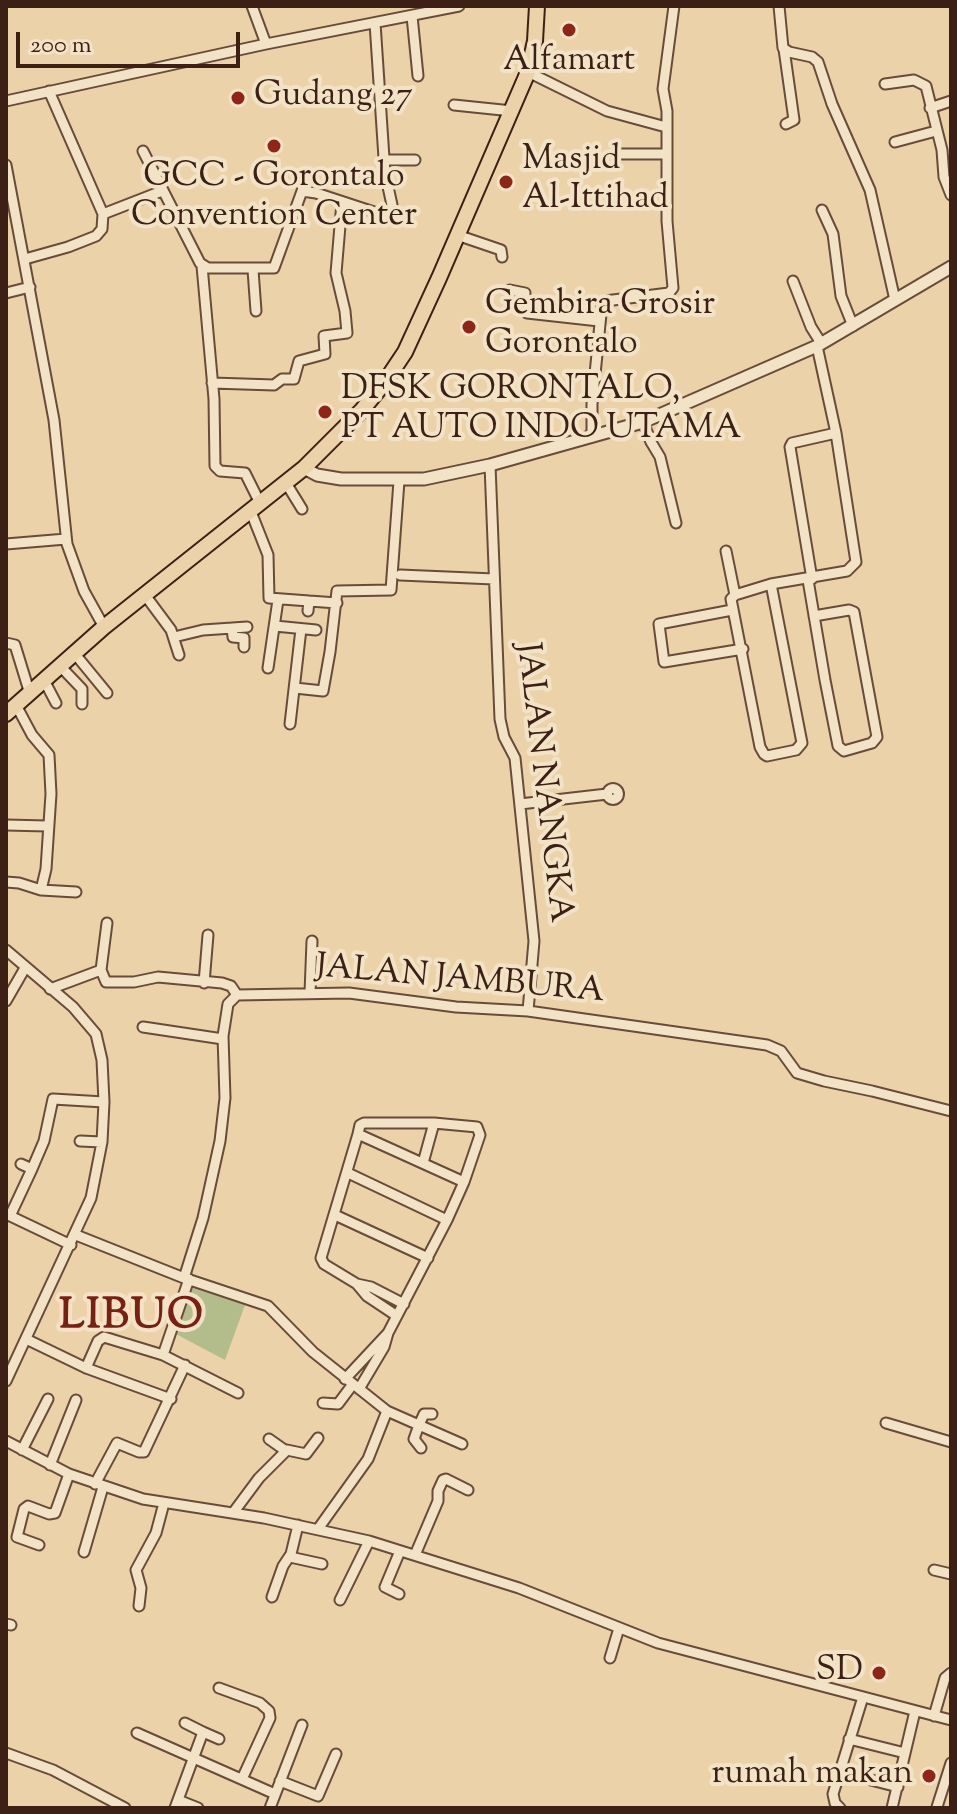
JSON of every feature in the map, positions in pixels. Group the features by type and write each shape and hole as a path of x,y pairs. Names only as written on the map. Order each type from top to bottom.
{"highway":[{"path":"11,710 104,627 304,468 362,410 392,372 411,340 528,72 535,41 537,6"}],"street":[{"path":"252,6 266,44"},
{"path":"6,101 266,44 459,6"},
{"path":"592,437 599,321 605,301 673,290 667,221 663,89 674,6"},
{"path":"779,6 794,120 786,124"},
{"path":"412,16 418,76"},
{"path":"202,266 273,269 302,191 380,214 392,212 384,160 375,23"},
{"path":"784,49 812,57 819,64 832,104 874,200 895,300"},
{"path":"528,72 607,111 666,127"},
{"path":"885,84 914,80 926,86 936,131 946,144 944,177 951,195"},
{"path":"25,259 68,247 96,236 102,229 103,214 49,91"},
{"path":"930,108 951,101"},
{"path":"454,105 512,111"},
{"path":"895,142 936,131"},
{"path":"143,151 202,266 215,466 220,471 245,473 268,555 269,598 309,606 337,603"},
{"path":"616,154 667,154"},
{"path":"384,160 415,160"},
{"path":"6,165 54,420 66,539 84,591 104,627"},
{"path":"103,214 162,191"},
{"path":"212,383 274,385 282,379 294,379 299,361 325,354 324,336 347,333 336,273 342,202"},
{"path":"822,210 833,234 841,296 853,326"},
{"path":"457,235 501,250 502,257"},
{"path":"304,468 326,477 399,481 424,479 490,465 643,422 819,344 951,267"},
{"path":"253,270 256,311"},
{"path":"771,584 802,743 796,750 767,756 761,751 731,599 771,584 852,569 856,562 819,344 793,281"},
{"path":"6,293 30,287"},
{"path":"510,290 525,293 524,309 527,313 599,321"},
{"path":"643,422 660,457 676,523"},
{"path":"814,616 849,610 854,612 877,737 872,743 844,751 838,746 814,616 790,447 792,443 836,433"},
{"name":"JALAN NANGKA","path":"490,465 500,719 504,737 515,758 534,941 528,1011"},
{"path":"295,688 323,691 339,589 391,590 399,481"},
{"path":"286,483 302,509"},
{"path":"6,544 66,539"},
{"path":"726,551 735,595"},
{"path":"400,575 494,579"},
{"path":"145,595 174,637 179,655"},
{"path":"268,668 278,600"},
{"path":"732,610 659,624 664,662 743,649"},
{"path":"275,626 316,630"},
{"path":"174,637 203,630 247,627"},
{"path":"232,628 233,637 244,638 244,647"},
{"path":"290,724 301,629"},
{"path":"6,643 15,645 30,694"},
{"path":"75,654 107,693"},
{"path":"61,667 82,689 82,704"},
{"path":"45,682 56,703"},
{"path":"11,710 49,755 51,794 46,869 41,890"},
{"path":"520,804 607,794"},
{"path":"6,825 47,826"},
{"path":"6,882 41,890 76,892"},
{"path":"107,923 101,970 105,980 134,982 158,977 226,984 237,995 228,1004 223,1039 223,1126 203,1218 163,1355"},
{"path":"204,983 208,935"},
{"path":"310,993 312,941"},
{"path":"6,950 73,1007 96,1034 102,1060 104,1102 96,1182 76,1235 6,1381"},
{"path":"6,1001 25,968"},
{"path":"50,989 101,970"},
{"name":"JALAN JAMBURA","path":"237,995 341,992 456,1007 528,1011 767,1045 781,1051 797,1073 951,1111"},
{"path":"143,1027 223,1039"},
{"path":"71,1245 8,1215 44,1141 53,1099 104,1102"},
{"path":"423,1163 434,1123"},
{"path":"323,1403 338,1404 388,1333 404,1304 464,1182 480,1135 479,1129 474,1126 434,1123 360,1125 321,1258 324,1264 357,1284 367,1296 397,1316"},
{"path":"358,1134 464,1182"},
{"path":"80,1141 102,1142"},
{"path":"21,1164 32,1169"},
{"path":"348,1173 447,1220"},
{"path":"335,1215 428,1258"},
{"path":"76,1235 268,1306 313,1352 387,1411 462,1444"},
{"path":"357,1284 371,1287 404,1304"},
{"path":"386,1308 392,1298"},
{"path":"352,1384 384,1347 388,1333"},
{"path":"86,1368 98,1341 104,1337 163,1355 238,1393"},
{"path":"26,1339 86,1368 171,1399"},
{"path":"84,1552 99,1486 116,1438 144,1452 185,1365"},
{"path":"22,1450 48,1399"},
{"path":"50,1465 76,1400"},
{"path":"318,1529 368,1459 387,1411"},
{"path":"421,1448 414,1439 424,1414 432,1414"},
{"path":"886,1423 951,1442"},
{"path":"233,1513 259,1478 289,1448 306,1454 318,1438"},
{"path":"269,1439 286,1451"},
{"path":"6,1441 50,1465 99,1486 164,1503 298,1525 369,1541 519,1588 619,1628 710,1658 951,1720"},
{"path":"39,1545 17,1537 24,1509 28,1506 49,1514 55,1513 69,1474"},
{"path":"415,1555 438,1501 443,1480 468,1490"},
{"path":"139,1606 141,1592 136,1570 156,1533 164,1503"},
{"path":"272,1597 283,1566 290,1557 298,1525"},
{"path":"340,1600 369,1541"},
{"path":"399,1594 385,1587 400,1551"},
{"path":"290,1557 322,1564"},
{"path":"934,1570 951,1574"},
{"path":"610,1658 619,1628"},
{"path":"934,1716 945,1678 951,1673"},
{"path":"219,1688 260,1703 269,1711 270,1718 242,1779"},
{"path":"840,1808 833,1794 863,1697"},
{"path":"892,1808 915,1711"},
{"path":"185,1723 219,1739"},
{"path":"270,1808 302,1725"},
{"path":"193,1807 176,1804 203,1732"},
{"path":"137,1733 275,1794"},
{"path":"849,1739 905,1753"},
{"path":"6,1753 53,1770 125,1808"},
{"path":"280,1781 318,1796 336,1754"},
{"path":"937,1807 951,1763"},
{"path":"840,1772 898,1787"}],"green space":[{"path":"189,1287 245,1305 225,1360 174,1333"}],"place":[{"name":"Alfamart","path":"569,30"},
{"name":"Gudang 27","path":"238,98"},
{"name":"GCC - Gorontalo Convention Center","path":"274,146"},
{"name":"Masjid Al-Ittihad","path":"506,182"},
{"name":"Gembira Grosir Gorontalo","path":"469,327"},
{"name":"DFSK GORONTALO, PT AUTO INDO UTAMA","path":"325,412"},
{"name":"SD","path":"879,1673"},
{"name":"rumah makan","path":"929,1776"}],"district":[{"name":"LIBUO","path":"132,1320"}]}
